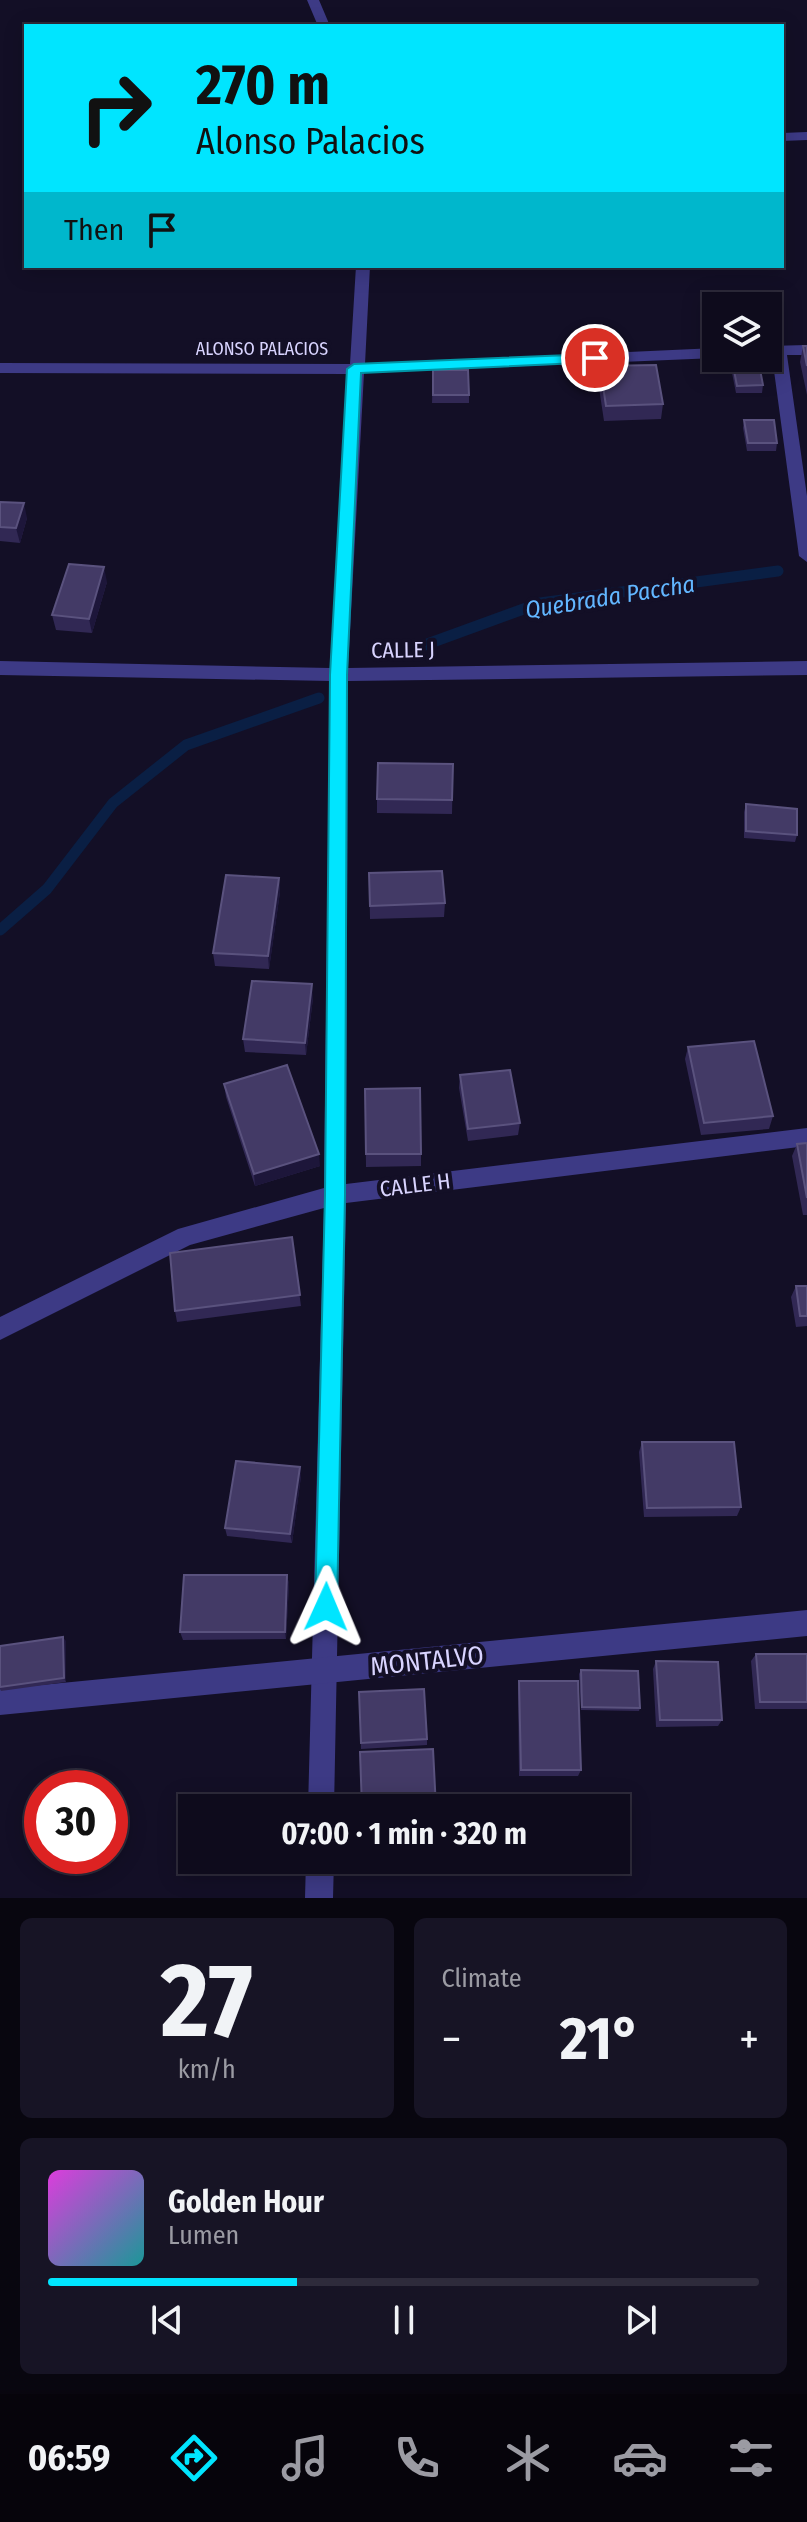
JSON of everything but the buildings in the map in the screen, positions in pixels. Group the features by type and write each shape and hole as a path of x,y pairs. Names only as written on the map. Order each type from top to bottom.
{"street":[{"path":"313,0 323,24"},
{"path":"784,137 807,136"},
{"path":"321,1794 335,1195 339,675 354,369 363,268"},
{"path":"782,351 807,350"},
{"name":"ALONSO PALACIOS","path":"0,368 354,369 702,354"},
{"path":"776,372 807,556"},
{"name":"CALLE J","path":"0,668 339,675 807,668"},
{"name":"CALLE H","path":"0,1329 186,1236 335,1195 807,1137"},
{"name":"MONTALVO","path":"0,1702 807,1623"},
{"path":"319,1898 320,1874"}],"waterway":[{"name":"Quebrada Paccha","path":"400,654 540,603 778,571"},
{"name":"Quebrada Paccha","path":"0,930 47,889 113,803 186,745 319,698"}],"route":[{"path":"326,1607 335,1195 339,675 354,369 595,358"}]}
